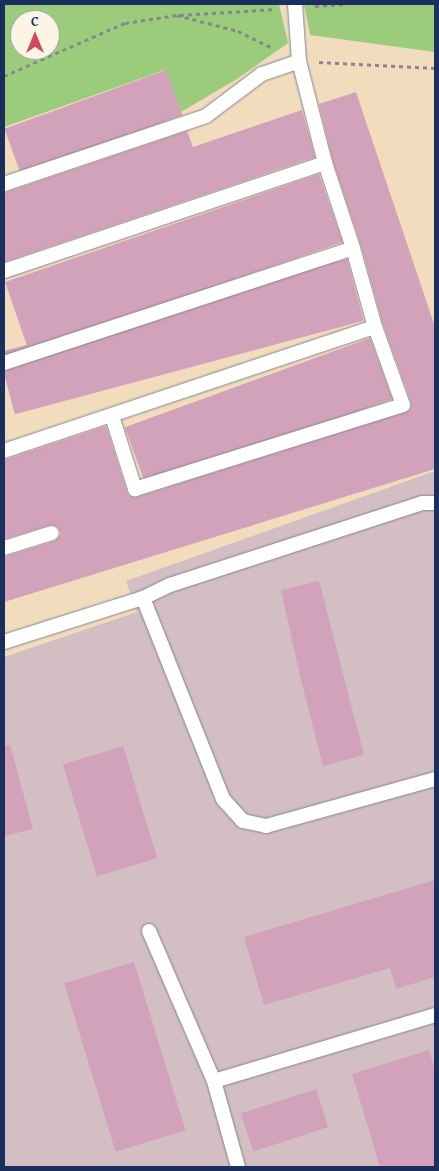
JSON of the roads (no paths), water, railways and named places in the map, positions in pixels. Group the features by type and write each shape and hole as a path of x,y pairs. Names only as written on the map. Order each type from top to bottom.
{"lane":[{"path":"112,416 135,489 403,405 375,327 353,248 325,163 299,61 296,6"},
{"path":"4,184 206,116 262,74 299,61"},
{"path":"4,271 325,163"},
{"path":"4,362 353,248"},
{"path":"4,451 375,327"},
{"path":"4,642 143,598 170,585 422,504 435,503"},
{"path":"4,548 52,533"},
{"path":"143,598 223,800 243,821 266,826 435,778"},
{"path":"149,931 214,1081 238,1167"},
{"path":"214,1081 435,1015"}]}
